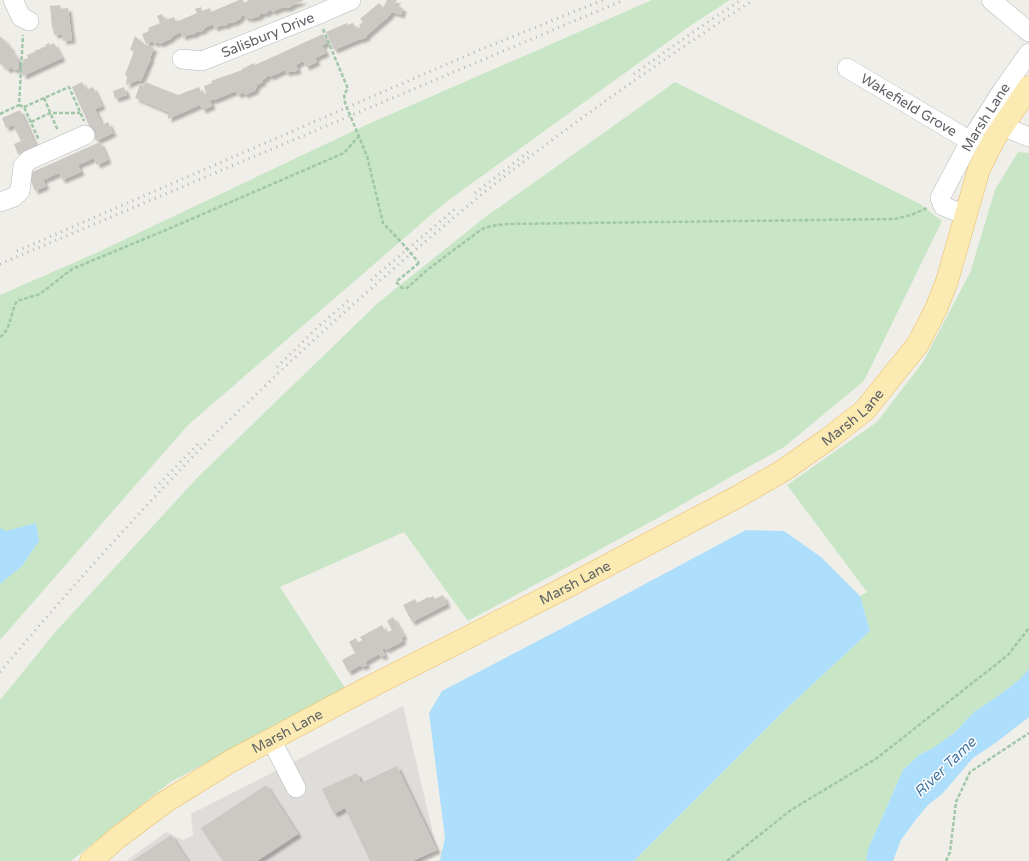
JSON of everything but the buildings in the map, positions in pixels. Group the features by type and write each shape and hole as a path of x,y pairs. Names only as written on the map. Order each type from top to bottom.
{"main road":[{"name":"Marsh Lane","path":"90,861 117,838 165,802 231,761 272,741 362,691 564,588 737,497 784,470 828,439 865,410 918,344 936,309 947,281 979,169 986,152 1029,87"}],"street":[{"path":"13,0 21,17 28,21"},
{"name":"Salisbury Drive","path":"182,59 202,61 351,0"},
{"path":"991,0 1029,32"},
{"name":"Marsh Lane","path":"941,202 940,198 970,141 1002,91 1029,53"},
{"name":"Wakefield Grove","path":"847,68 970,141"},
{"path":"1002,126 1029,137"},
{"path":"0,202 14,197 20,192 23,166 29,160 85,135"},
{"path":"941,202 943,206 965,216"},
{"path":"272,741 296,788"}],"path":[{"path":"317,15 348,89 344,94 345,103 360,136 367,156 383,223 419,263 396,282 402,288 408,288 427,270 482,230 491,226 506,224 895,219 911,215 941,202"},
{"path":"19,104 23,36 28,21"},
{"path":"24,107 69,86 89,133 85,135"},
{"path":"44,98 65,144"},
{"path":"19,104 24,107 44,153"},
{"path":"0,114 19,104"},
{"path":"30,122 50,113 80,113"},
{"path":"0,337 4,334 11,320 13,308 17,302 40,294 72,269 344,153 360,136"},
{"path":"727,861 791,810 877,758 1008,655 1029,628"},
{"path":"946,861 950,852 956,802 970,772 1029,733"}],"shaded area":[{"path":"403,706 437,850 419,861 126,861 166,832 183,840 188,838 193,835 191,814"}],"green space":[{"path":"652,0 730,0 690,26 446,202 188,425 0,640 0,295 96,253 366,125"},
{"path":"675,82 920,204 942,221 864,381 784,447 656,519 468,621 404,532 280,587 345,688 169,783 71,861 0,861 0,700 58,629 198,477 379,302 484,218"},
{"path":"1018,152 1029,153 1029,669 1020,679 974,712 954,733 933,748 919,755 903,770 868,849 866,861 634,861 786,709 870,631 860,596 867,592 787,485 877,422 923,362 970,273 995,190"}],"water":[{"path":"36,523 39,541 22,566 0,584 0,528 6,531"},
{"path":"746,530 784,531 821,557 860,596 870,631 786,709 634,861 437,861 440,860 445,838 429,713 442,691"},
{"name":"River Tame","path":"1029,669 1029,717 973,758 943,793 928,805 901,840 893,861 866,861 868,849 903,770 919,755 933,748 954,733 974,712 1020,679"}],"railway":[{"path":"17,251 477,51 603,0"},
{"path":"0,264 624,0"},
{"path":"634,74 741,0"},
{"path":"0,672 105,551 159,492 222,427 270,381 390,272 464,209 570,127 642,75 753,0"},
{"path":"475,193 532,149"},
{"path":"371,280 455,209"},
{"path":"277,367 319,326 349,300"},
{"path":"155,488 200,442"}]}
